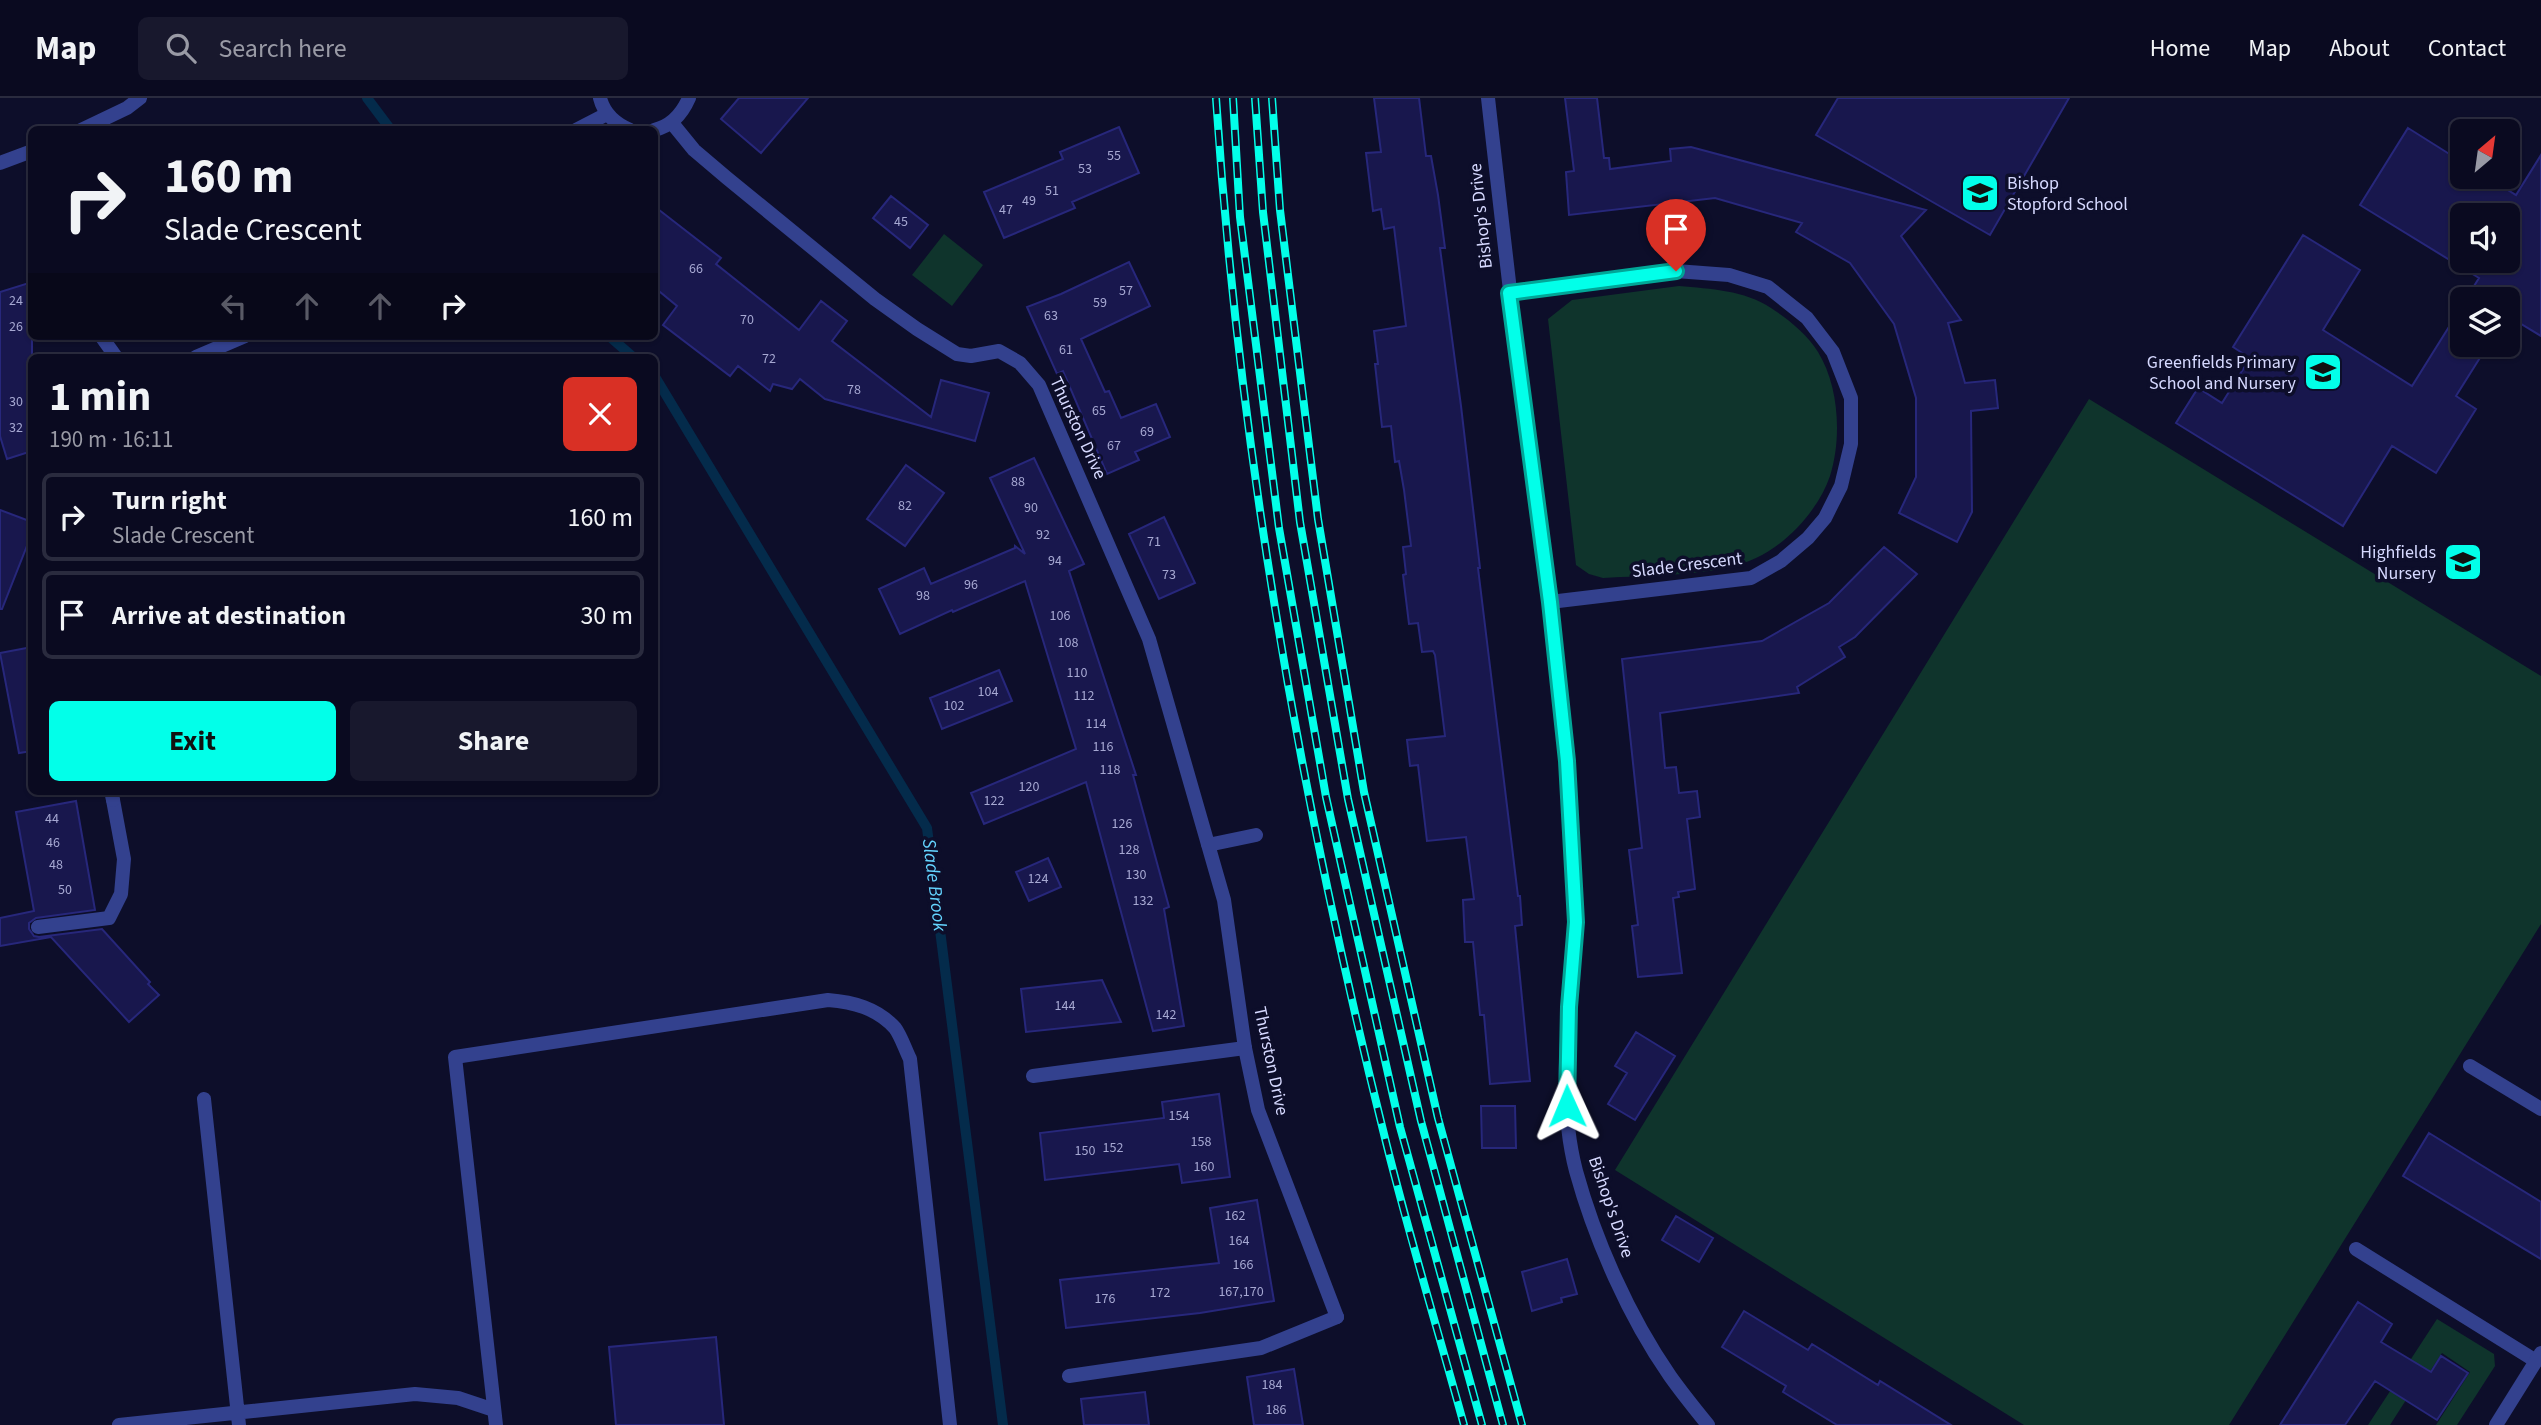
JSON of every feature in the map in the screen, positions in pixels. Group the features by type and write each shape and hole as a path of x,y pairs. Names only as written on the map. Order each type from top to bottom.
{"street":[{"path":"89,126 127,108 140,98"},
{"path":"600,98 607,114 620,126"},
{"path":"658,128 672,123 684,109 688,98"},
{"name":"Bishop's Drive","path":"1488,98 1509,293 1550,602 1565,740 1576,922 1569,1007 1568,1127 1576,1168 1592,1221 1639,1325 1669,1375 1708,1425"},
{"path":"584,126 607,114"},
{"name":"Thurston Drive","path":"672,123 694,150 727,178 875,299 918,329 957,354 971,356 999,351 1020,363 1039,385 1149,639 1224,900 1245,1048 1258,1110 1336,1317 1261,1348 1069,1376"},
{"path":"0,163 28,153"},
{"name":"Slade Crescent","path":"1509,293 1676,271 1729,275 1768,286 1807,318 1833,352 1851,398 1852,444 1841,486 1825,518 1808,538 1781,561 1751,578 1550,602"},
{"path":"204,354 236,340"},
{"path":"38,927 109,918 121,894 124,859 112,795"},
{"path":"1208,845 1256,835"},
{"path":"495,1418 455,1057 828,1000 850,1002 876,1012 895,1029 910,1059 950,1425"},
{"path":"1033,1076 1245,1048"},
{"path":"2470,1066 2541,1109"},
{"path":"204,1099 238,1419"},
{"path":"2356,1249 2538,1357 2496,1425"},
{"path":"119,1425 238,1419 415,1394 458,1398 495,1418"}],"green space":[{"path":"944,234 983,265 952,306 912,275"},
{"path":"1679,286 1727,291 1750,297 1777,312 1814,345 1830,380 1836,412 1836,445 1830,476 1810,513 1790,535 1756,558 1722,569 1682,574 1603,578 1589,574 1576,565 1548,319 1572,300"},
{"path":"2089,399 2541,676 2541,924 2229,1425 2024,1425 1615,1170"},
{"path":"2437,1319 2494,1354 2495,1366 2457,1425 2436,1425 2470,1372 2442,1353 2410,1402 2406,1400 2390,1425 2368,1425"}],"building":[{"path":"739,98 808,98 761,153 721,119"},
{"path":"1374,98 1419,98 1426,156 1431,156 1438,195 1445,248 1440,248 1520,896 1522,925 1515,926 1530,1081 1490,1084 1484,1015 1480,1015 1473,942 1465,942 1463,900 1474,899 1466,837 1427,841 1418,765 1410,766 1407,740 1445,736 1435,655 1433,651 1422,652 1418,623 1409,624 1403,575 1406,574 1403,547 1411,546 1404,490 1399,461 1395,462 1391,426 1382,427 1374,331 1406,326 1394,227 1384,229 1381,209 1373,211 1366,153 1381,152"},
{"path":"1565,98 1597,98 1604,158 1609,158 1610,169 1671,161 1670,149 1691,147 1926,210 1901,236 1961,320 1948,323 1965,383 1995,380 1998,408 1971,411 1972,512 1957,542 1899,513 1916,477 1916,398 1894,324 1850,263 1796,232 1802,223 1715,198 1569,215 1566,172 1574,171"},
{"name":"Bishop Stopford School","path":"1838,98 2069,98 1990,235 1816,135"},
{"path":"1119,127 1139,173 1072,202 1075,208 1004,238 984,192 1063,159 1060,152"},
{"path":"2408,128 2450,154 2450,189 2506,189 2516,195 2541,155 2541,336 2520,323 2520,287 2473,287 2479,278 2471,273 2520,273 2520,203 2450,203 2450,260 2360,205"},
{"path":"891,196 928,225 910,248 873,218"},
{"path":"658,209 721,258 716,264 799,330 821,301 847,321 832,341 931,417 941,380 989,393 975,441 825,399 800,379 792,389 773,384 770,391 738,366 730,376 663,325 677,306 658,290"},
{"path":"2303,235 2360,270 2323,330 2412,386 2450,325 2450,357 2480,357 2456,396 2476,409 2436,473 2392,446 2343,526 2176,423 2198,388 2222,403 2250,358 2233,347"},
{"path":"1129,262 1150,306 1081,339 1105,392 1109,391 1121,418 1156,404 1170,437 1135,452 1139,460 1107,474 1063,371 1057,374 1027,307"},
{"path":"28,283 28,340 32,340 32,354 28,354 28,452 7,459 0,436 0,292"},
{"path":"1034,458 1084,564 1069,571 1136,775 1133,775 1169,907 1164,909 1184,1026 1153,1031 1086,782 984,824 971,793 1076,749 1025,581 900,634 879,589 924,568 931,584 1015,546 1025,554 990,478"},
{"path":"906,465 944,493 905,546 867,519"},
{"path":"0,510 28,520 28,543 0,609"},
{"path":"1164,517 1195,583 1159,599 1129,534"},
{"path":"1884,547 1917,574 1855,637 1839,647 1845,657 1797,687 1799,693 1660,713 1665,768 1676,767 1679,793 1697,791 1700,817 1687,819 1695,889 1678,892 1679,897 1673,898 1682,973 1638,977 1632,926 1638,925 1629,850 1642,848 1622,659 1762,641 1829,603"},
{"path":"28,648 28,752 19,753 0,653"},
{"path":"999,670 1012,701 942,729 930,698"},
{"path":"76,801 95,910 36,918 29,923 29,929 34,936 39,937 102,929 159,995 129,1022 51,937 0,946 0,918 34,911 16,812"},
{"path":"1048,858 1061,887 1029,901 1016,872"},
{"path":"1102,980 1121,1022 1026,1032 1021,989"},
{"path":"1636,1032 1675,1056 1635,1120 1608,1104 1627,1073 1615,1066"},
{"path":"1219,1094 1230,1177 1182,1183 1179,1164 1045,1180 1040,1133 1164,1118 1162,1102"},
{"path":"1481,1106 1515,1106 1516,1148 1482,1148"},
{"path":"2429,1133 2541,1202 2541,1259 2403,1176"},
{"path":"1257,1200 1274,1301 1200,1313 1066,1328 1060,1280 1219,1263 1210,1208"},
{"path":"1676,1216 1713,1238 1699,1262 1662,1240"},
{"path":"1567,1259 1577,1294 1561,1298 1562,1302 1532,1311 1522,1272"},
{"path":"2358,1302 2392,1324 2381,1342 2431,1372 2441,1356 2468,1373 2437,1420 2375,1381 2345,1425 2280,1425"},
{"path":"1744,1311 1808,1350 1812,1344 1878,1385 1880,1381 1951,1425 1837,1425 1783,1392 1786,1386 1722,1347"},
{"path":"716,1337 724,1425 616,1425 609,1347"},
{"path":"1294,1369 1303,1425 1254,1425 1247,1377"},
{"path":"1145,1392 1149,1425 1084,1425 1081,1399"}],"waterway":[{"name":"Slade Brook","path":"367,98 388,126"},
{"name":"Slade Brook","path":"614,340 630,354"},
{"name":"Slade Brook","path":"658,382 927,828 1003,1425"}],"railway":[{"path":"1216,98 1240,359 1257,488 1299,747 1383,1130 1464,1425"},
{"path":"1233,98 1240,217 1279,528 1326,797 1400,1127 1482,1425"},
{"path":"1255,98 1263,212 1300,522 1348,799 1421,1121 1503,1425"},
{"path":"1272,98 1280,210 1318,519 1364,792 1438,1118 1522,1425"}],"place":[{"name":"Bishop Stopford School","path":"1980,193"},
{"name":"Greenfields Primary School and Nursery","path":"2323,372"},
{"name":"Highfields Nursery","path":"2463,562"}],"route":[{"path":"1567,1106 1569,1007 1576,922 1567,761 1550,602 1509,293 1676,271"}]}
